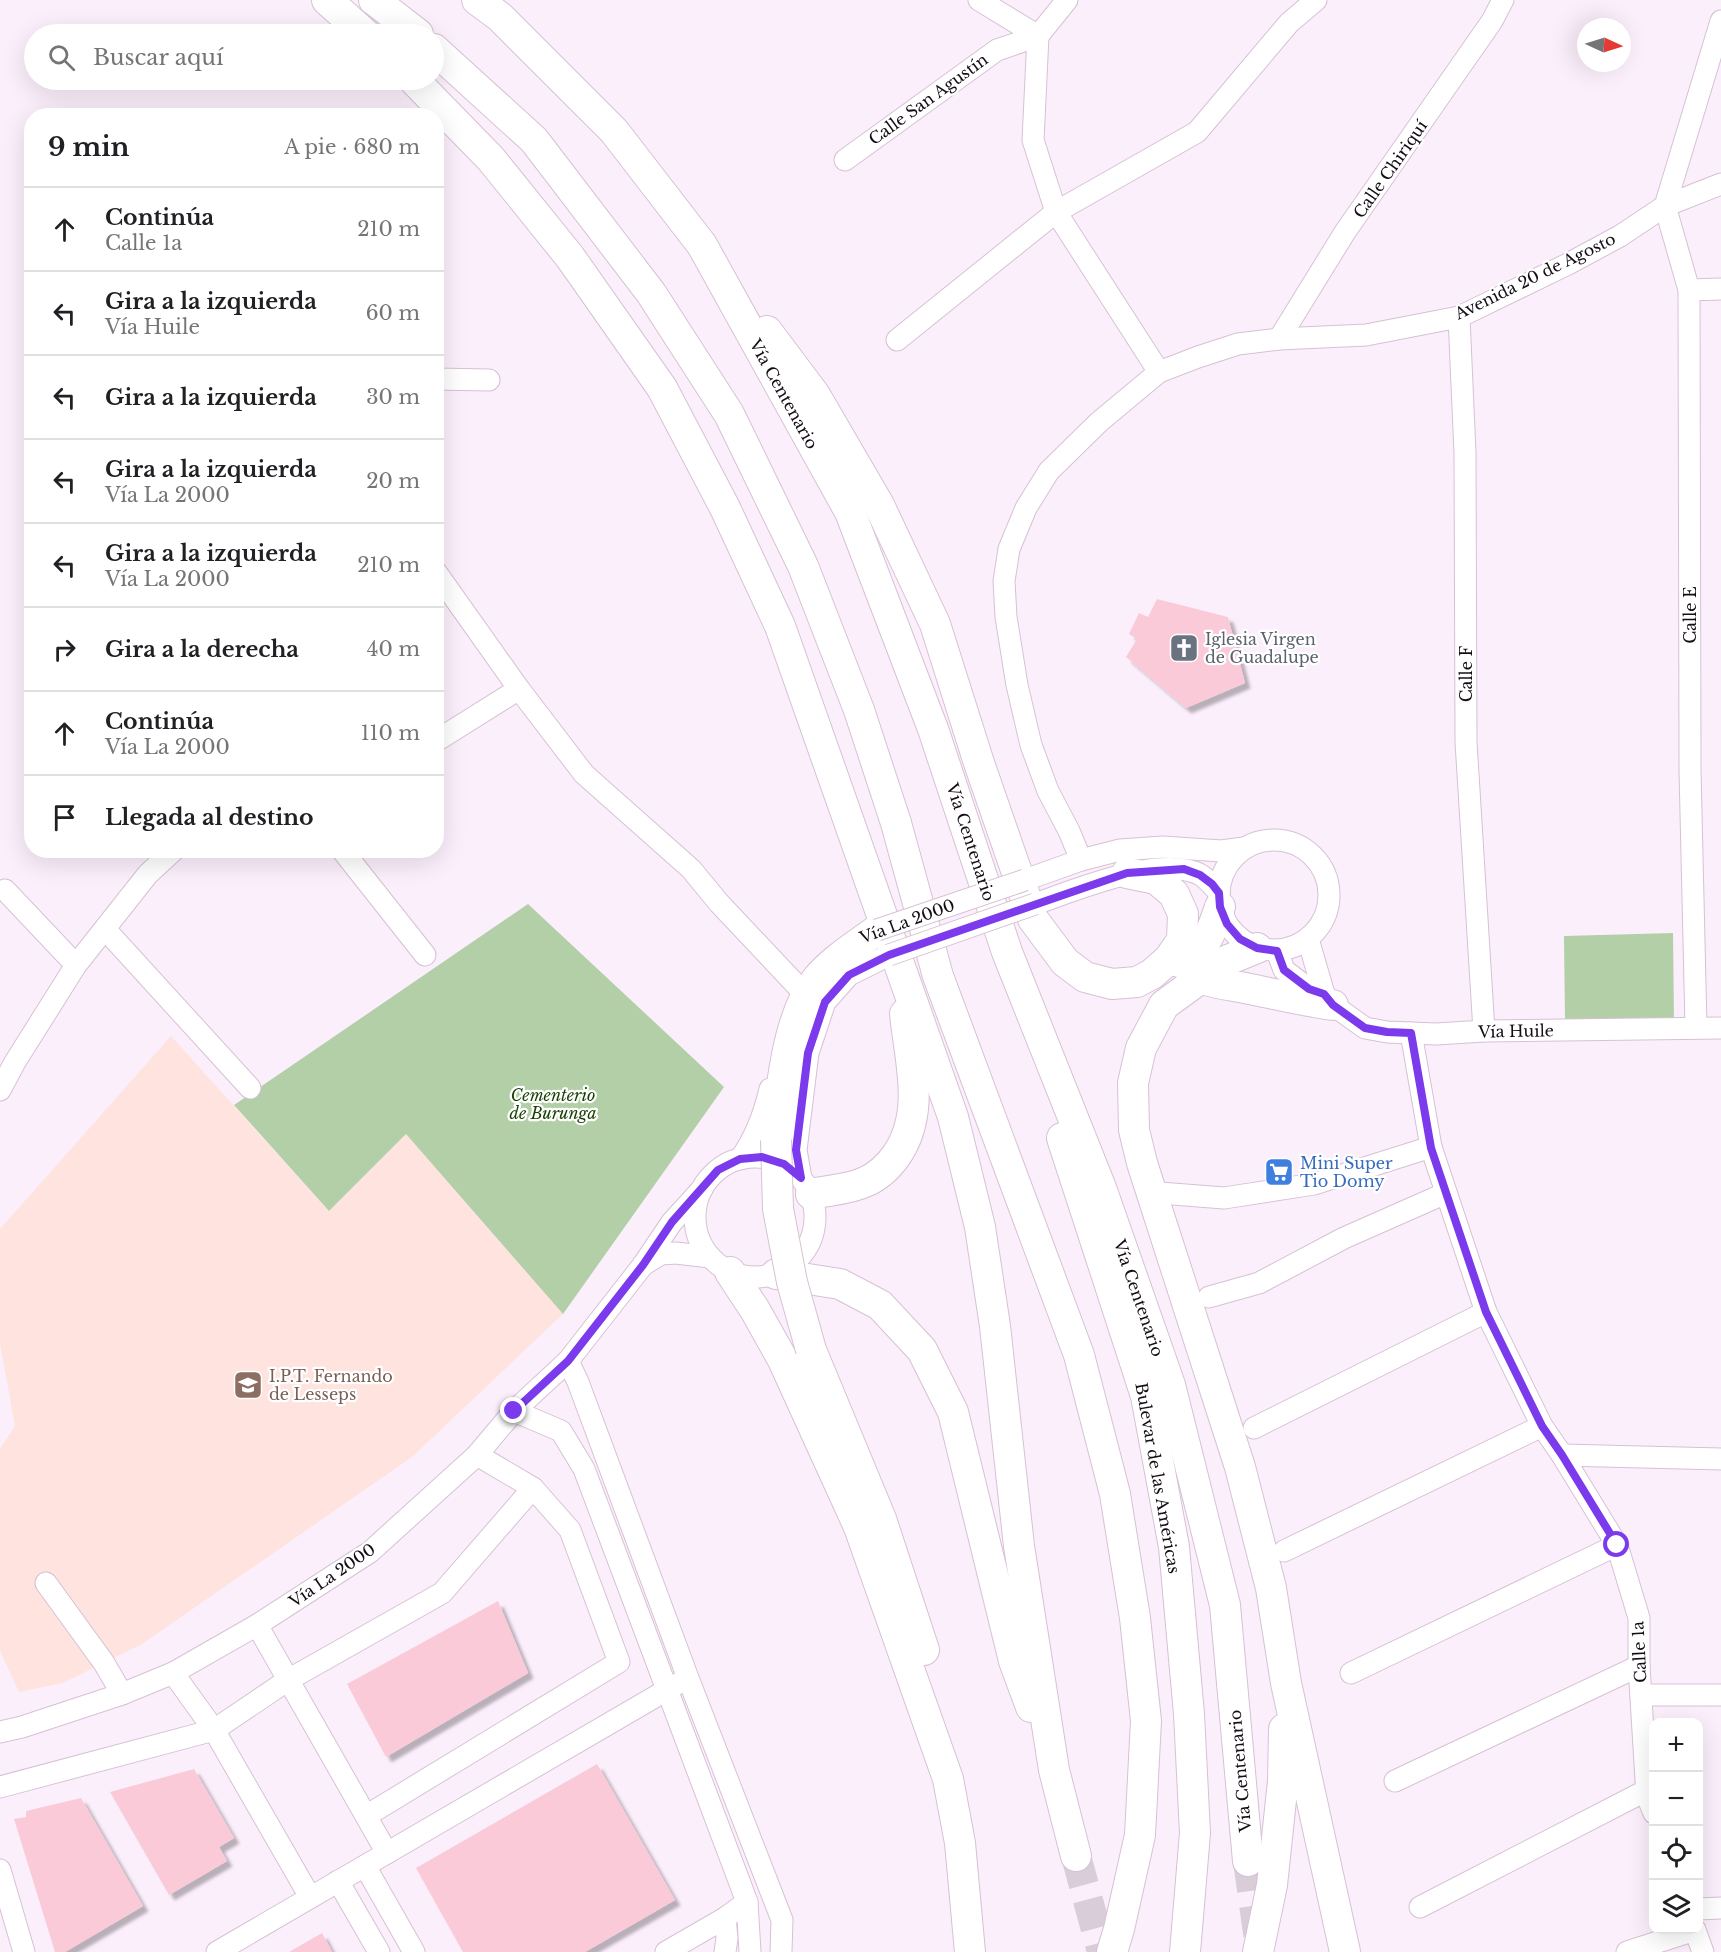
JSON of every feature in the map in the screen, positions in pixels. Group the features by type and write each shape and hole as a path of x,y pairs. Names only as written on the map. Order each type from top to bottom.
{"highway":[{"path":"327,0 354,24"},
{"path":"374,0 405,24"},
{"name":"Vía Centenario","path":"477,0 500,17 615,131 702,245 850,512 933,729 1007,952 1101,1188 1170,1385 1225,1605 1248,1861"},
{"path":"444,58 534,140 651,293 729,414 803,566 859,710 896,823 938,976 1079,1355 1114,1494 1135,1617 1146,1721 1140,1835 1112,1952"},
{"path":"424,90 441,108"},
{"path":"444,111 491,159 549,230 662,388 725,508 780,626 889,951 953,1117 980,1227 995,1326 1020,1546 1054,1770 1076,1857"},
{"path":"702,245 815,394 879,505 935,624 979,763 1033,919 1065,962 1085,977 1112,984 1137,982 1152,974 1169,959 1182,940 1182,914 1174,894 1155,879 1127,873"},
{"path":"1169,959 1183,963 1195,955 1211,935 1219,900"},
{"path":"1267,949 1223,962 1164,1005 1141,1048 1133,1083 1134,1130 1142,1162 1240,1467 1271,1588 1286,1683 1345,1952"},
{"path":"889,951 844,955 816,981 794,1021 780,1095 776,1140 778,1209 792,1282 811,1350 881,1520 923,1644 960,1843 970,1952"},
{"path":"806,1186 864,1182 878,1175 905,1144 914,1117 915,1094 889,951"},
{"name":"Bulevar de las Américas","path":"1007,952 1078,1192 1146,1396 1174,1547 1190,1714 1196,1833 1185,1952"},
{"path":"1200,978 1212,983 1243,987 1298,1000 1329,1000"},
{"path":"720,1265 755,1310 783,1360 860,1527 948,1779"},
{"path":"776,1274 840,1284 880,1305 922,1350 953,1412 1014,1661 1054,1770"},
{"path":"1258,1952 1274,1874 1283,1781 1286,1683"}],"street":[{"path":"979,0 1038,36"},
{"path":"1067,0 1038,36 1033,140 1056,212 1159,372"},
{"name":"Calle Chiriquí","path":"1279,339 1346,232 1492,21 1503,0"},
{"path":"897,340 1056,212 1197,132 1289,23 1313,1"},
{"path":"1665,206 1721,21"},
{"name":"Calle San Agustín","path":"845,160 997,50 1038,36"},
{"name":"Avenida 20 de Agosto","path":"1081,860 1048,791 1030,745 1006,617 1005,581 1008,549 1026,508 1049,471 1099,422 1159,372 1238,344 1366,334 1459,317 1620,236 1665,206 1721,184"},
{"name":"Calle E","path":"1665,206 1689,290 1690,770 1696,1027"},
{"path":"1689,290 1721,289"},
{"name":"Calle F","path":"1459,317 1465,453 1466,742 1484,1031"},
{"path":"444,379 489,380"},
{"path":"444,583 519,689 584,774 691,869 719,903 801,990"},
{"path":"444,736 519,689"},
{"path":"1280,839 1298,845 1314,856 1324,871 1329,889 1328,908 1321,925 1308,939 1267,949 1240,939 1227,924 1219,900 1222,876 1231,860 1244,848 1262,841 1280,839"},
{"name":"Vía La 2000","path":"806,1186 796,1150 808,1053 825,1002 849,975 889,951 1025,880 1081,860 1120,850 1162,847 1221,851 1244,848"},
{"path":"0,1090 76,965 148,874 165,858"},
{"path":"348,858 425,956"},
{"name":"Vía La 2000","path":"740,1159 750,1145 764,1114 782,1034 795,1000 813,969 842,945 889,951 1127,873 1184,869 1200,875 1219,900"},
{"path":"5,890 76,965"},
{"path":"105,930 250,1088"},
{"path":"1308,939 1329,1000"},
{"name":"Vía Huile","path":"1267,949 1284,970 1309,989 1329,1000 1365,1028 1387,1032 1436,1034 1484,1031 1721,1028"},
{"name":"Calle 1a","path":"1411,1033 1431,1148 1486,1312 1542,1426 1617,1545 1639,1618 1639,1666 1649,1798"},
{"path":"1160,1193 1224,1198 1314,1184 1431,1148"},
{"path":"762,1157 784,1164 806,1186 815,1213 814,1232 806,1250 793,1264 776,1274 753,1278 720,1265 698,1236 695,1212 702,1189 718,1170 740,1159 762,1157"},
{"name":"Vía La 2000","path":"0,1732 123,1694 173,1673 258,1625 370,1552 477,1455 514,1411 568,1361 643,1265 672,1222 702,1189"},
{"path":"1209,1297 1259,1283 1344,1238 1446,1193"},
{"name":"Vía La 2000","path":"643,1265 661,1254 676,1253 720,1265"},
{"path":"1254,1428 1486,1312"},
{"path":"568,1361 578,1382 688,1678 782,1920 781,1952"},
{"path":"514,1411 561,1431 584,1469 747,1902 750,1952"},
{"path":"1284,1551 1542,1426"},
{"path":"366,1816 619,1662 570,1530 533,1488 477,1455"},
{"path":"1562,1455 1721,1459"},
{"path":"0,1788 214,1730 288,1680 442,1593 533,1488"},
{"path":"1351,1673 1617,1545"},
{"path":"46,1583 104,1663 123,1694"},
{"path":"258,1625 387,1853"},
{"path":"1395,1781 1639,1666"},
{"path":"173,1673 214,1730 310,1898"},
{"path":"217,1952 688,1678"},
{"path":"1641,1695 1721,1695"},
{"path":"1420,1907 1647,1790"},
{"path":"365,1866 414,1952"},
{"path":"0,1870 24,1952"},
{"path":"338,1881 379,1952"},
{"path":"666,1952 725,1918 747,1902"},
{"path":"1703,1909 1721,1908"},
{"path":"725,1918 727,1938 725,1952"},
{"path":"1627,1952 1683,1934"},
{"path":"1696,1934 1702,1952"}],"shaded area":[{"name":"I.P.T. Fernando de Lesseps","path":"171,1036 329,1211 406,1134 563,1314 412,1457 142,1644 63,1683 19,1692 0,1651 0,1449 15,1426 0,1344 0,1229"}],"green space":[{"name":"Cementerio de Burunga","path":"528,904 724,1087 563,1314 406,1134 329,1211 234,1105"},
{"path":"1673,933 1674,1022 1565,1022 1564,936"}],"building":[{"name":"Iglesia Virgen de Guadalupe","path":"1157,599 1228,617 1245,683 1186,708 1126,657 1137,639 1129,634 1139,613 1148,617"},
{"path":"498,1601 528,1673 386,1757 347,1684"},
{"path":"597,1764 675,1900 585,1952 463,1952 416,1868"},
{"path":"194,1769 234,1838 219,1847 227,1861 169,1895 110,1792"},
{"path":"81,1798 143,1906 65,1952 55,1952 14,1819 26,1817 26,1811"},
{"path":"322,1933 332,1952 289,1952"}],"tunnel":[{"path":"1076,1856 1102,1952"},
{"path":"1248,1861 1259,1940"}],"place":[{"name":"Iglesia Virgen de Guadalupe","path":"1184,648"},
{"name":"Mini Super Tio Domy","path":"1279,1172"},
{"name":"I.P.T. Fernando de Lesseps","path":"248,1385"}],"route":[{"path":"514,1411 568,1361 643,1265 672,1222 718,1170 740,1159 762,1157 784,1164 801,1178 796,1150 808,1053 825,1002 849,975 889,955 1127,873 1184,869 1200,875 1212,884 1219,893 1220,907 1227,924 1240,939 1257,948 1277,951 1284,970 1309,989 1324,994 1333,1005 1365,1028 1411,1033 1431,1148 1486,1312 1542,1426 1617,1545"}]}
